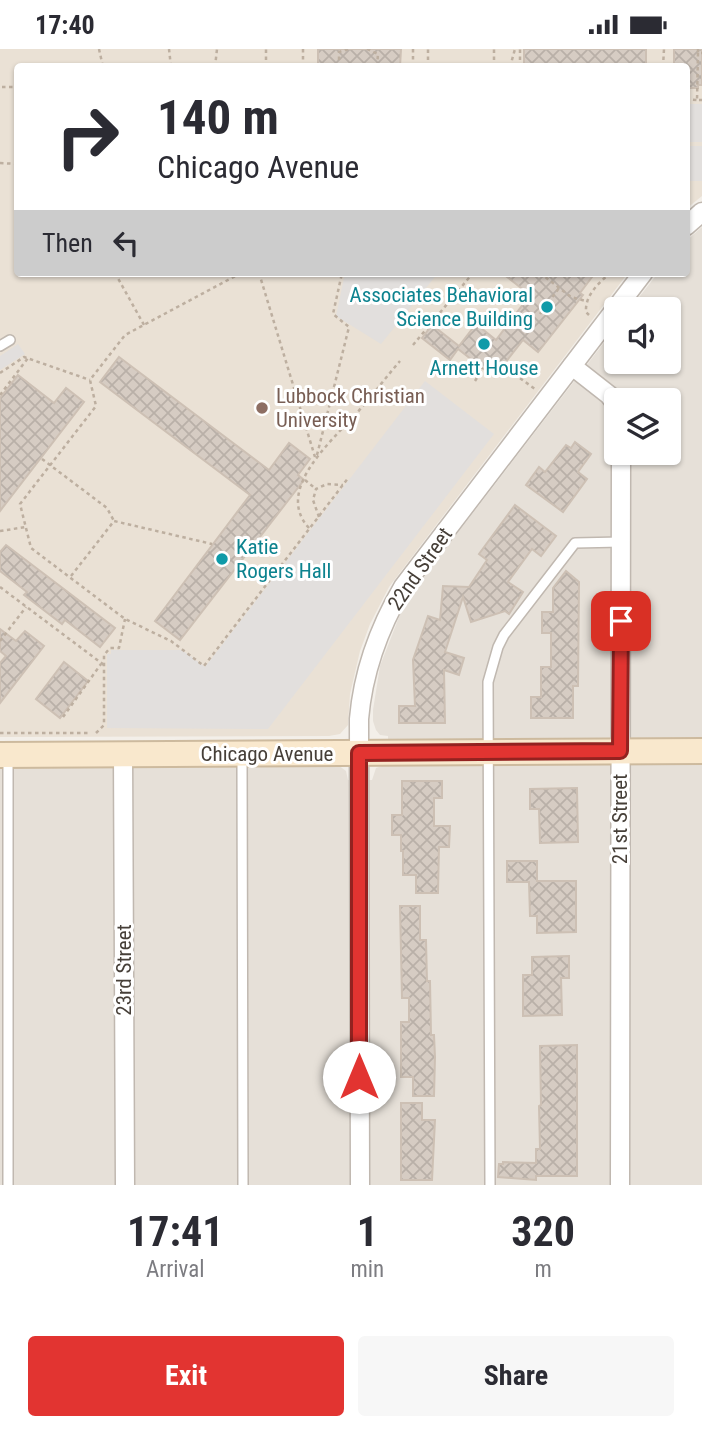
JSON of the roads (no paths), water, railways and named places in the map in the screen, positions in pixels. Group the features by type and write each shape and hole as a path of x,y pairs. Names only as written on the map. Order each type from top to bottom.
{"street":[{"name":"22nd Street","path":"360,1185 359,719 364,681 377,639 393,603 413,573 640,277"},
{"path":"572,366 604,391"},
{"name":"21st Street","path":"620,1185 621,465"},
{"name":"Chicago Avenue","path":"3,748 123,754 702,751"},
{"name":"23rd Street","path":"123,754 125,1185"}],"lane":[{"path":"0,347 9,340"},
{"path":"490,1185 488,682 504,635 575,543 621,542"},
{"path":"3,748 8,1185"},
{"path":"242,754 243,1185"}],"place":[{"name":"Associates Behavioral Science Building","path":"547,307"},
{"name":"Arnett House","path":"484,344"},
{"name":"Lubbock Christian University","path":"262,408"},
{"name":"Katie Rogers Hall","path":"222,559"}]}
